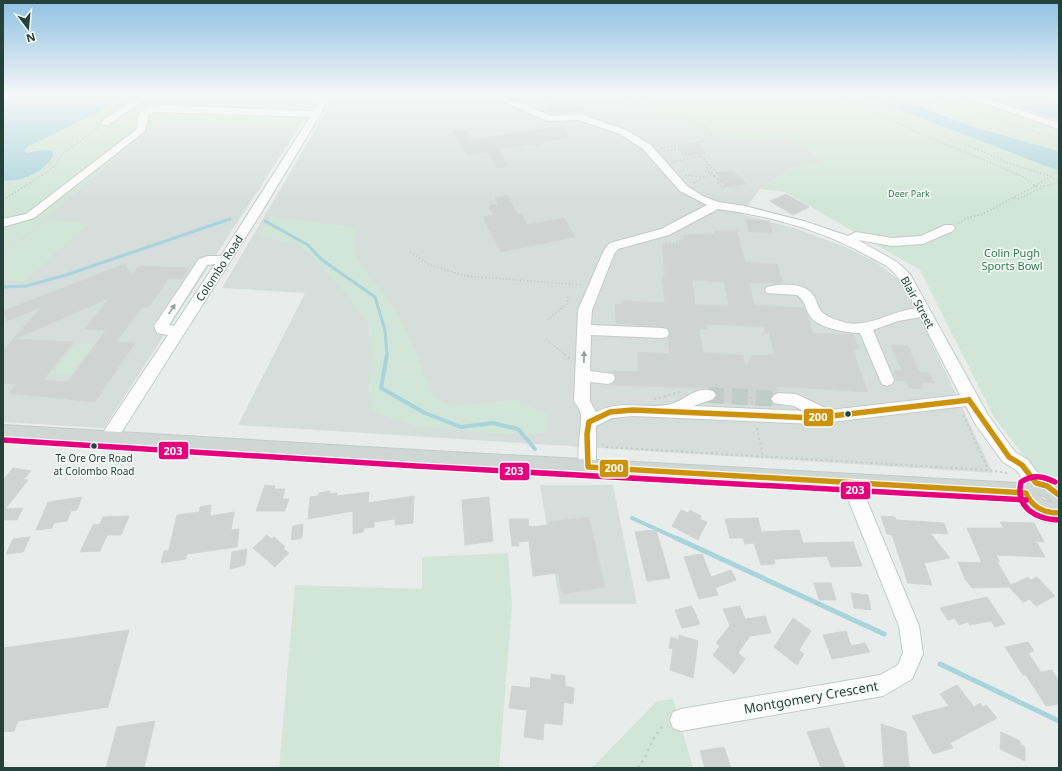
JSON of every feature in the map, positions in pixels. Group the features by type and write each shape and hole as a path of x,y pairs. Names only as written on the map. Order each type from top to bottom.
{"main road":[{"path":"3,433 851,484 1029,487 1030,501 1040,509 1058,509"}],"street":[{"path":"3,223 30,216 140,131"},
{"name":"Colombo Road","path":"108,439 178,331 162,329 161,326 203,262 208,260 223,260 305,131"},
{"name":"Blair Street","path":"618,131 631,136 650,150 684,189 699,198 716,205 745,209 803,224 850,241 884,259 900,270 925,312 963,400 1009,465 1010,464 1029,487"},
{"path":"588,467 587,434 589,414 582,401 585,310 608,253 614,246 665,232 716,205"},
{"path":"850,241 856,236 892,242 923,240 949,228"},
{"path":"772,290 803,292 810,298 816,315 831,324 847,329 866,329 908,313 925,312"},
{"path":"866,329 887,380"},
{"path":"585,330 662,333"},
{"path":"584,374 608,378"},
{"path":"670,412 698,397 708,396"},
{"path":"779,399 796,400 829,416"},
{"path":"589,422 610,412 633,410 814,418 963,400"},
{"name":"Montgomery Crescent","path":"681,720 883,685 905,672 913,654 909,626 851,484"}],"path":[{"path":"3,200 47,172 56,164 65,151 93,131"},
{"path":"650,150 705,141 710,136 709,131"},
{"path":"915,131 1024,177 1033,182 1035,186"},
{"path":"1034,131 1059,139"},
{"path":"965,144 1008,163 1047,175 1059,181"},
{"path":"684,189 703,177 717,173 699,154"},
{"path":"662,164 701,156"},
{"path":"708,164 706,171 712,175 722,187 726,187"},
{"path":"949,228 969,218 981,215 1014,198 1059,171"},
{"path":"672,176 680,174 703,177"},
{"path":"1014,198 1018,199 1059,181"},
{"path":"1035,186 1045,186"},
{"path":"662,243 680,243"},
{"path":"410,252 430,266 466,276 593,292"},
{"path":"547,320 566,304 568,296"},
{"path":"546,339 584,374"},
{"path":"963,400 988,470"},
{"path":"755,416 762,456"},
{"path":"600,442 606,447 988,470 1009,465"},
{"path":"638,768 645,759 656,732 671,718 681,720"}],"shaded area":[{"path":"147,131 296,131 104,428 3,422 3,253"},
{"path":"315,131 728,131 761,140 790,137 823,162 788,169 760,189 742,214 794,228 843,246 876,262 904,284 993,473 238,425 305,293 222,288"},
{"path":"540,485 613,485 637,604 560,604"}],"green space":[{"path":"3,131 147,131 3,253"},
{"path":"701,131 955,131 1059,171 1059,477 1039,476 994,417 920,270 785,192 760,189 788,169 823,162 790,137 761,140 724,139"},
{"path":"987,131 1059,131 1059,151"},
{"path":"271,216 357,228 353,246 354,252 360,265 382,291 394,309 407,333 433,397 455,406 515,400 547,414 547,433 504,434 416,426 374,412 369,386 373,354 368,323 342,289 310,254 294,244 259,236"},
{"path":"47,219 88,225 23,282 3,279 3,255"},
{"path":"76,343 94,344 70,375 52,374"},
{"path":"508,553 512,606 499,768 279,768 295,585 422,589 422,557"},
{"path":"673,699 693,768 592,768 657,701"}],"water":[{"path":"3,131 60,131 25,148 26,153 44,150 52,151 54,155 44,167 25,178 3,181"},
{"path":"955,131 987,131 1059,151 1059,171"}],"building":[{"path":"467,131 472,140 529,131 564,131 569,138 543,142 542,145 536,146 531,144 498,149 508,166 497,168 489,152 467,155 454,132"},
{"path":"699,144 706,153 684,156 678,147"},
{"path":"730,171 734,172 746,184 726,187 717,178 720,178 716,173"},
{"path":"786,194 809,207 793,215 770,201"},
{"path":"507,195 517,214 521,213 527,225 564,218 575,237 501,252 483,217 493,215 489,206 498,204 495,198"},
{"path":"746,220 769,221 772,233 749,232"},
{"path":"714,231 737,231 745,262 777,264 783,283 749,283 754,305 805,308 813,333 853,335 859,349 852,349 868,392 776,386 778,392 773,394 770,399 773,404 781,406 709,402 714,400 718,395 714,390 707,388 610,385 614,383 616,377 614,373 608,371 639,372 637,352 670,354 668,338 670,332 668,328 616,323 615,304 622,305 622,301 665,303 662,276 665,276 662,244 680,245 679,240 684,240 683,235 715,234","holes":["692,280 724,282 729,306 695,305","706,324 766,327 762,335 769,332 775,355 752,355 746,368 743,355 703,353 699,329 707,329"]},
{"path":"125,264 132,276 139,266 189,268 182,279 169,278 149,307 142,307 116,342 135,343 95,402 9,393 16,384 3,383 3,351 41,307 7,321 3,311","holes":["109,298 85,329 106,330 68,382 43,380 73,342 15,339"]},
{"path":"891,345 908,346 919,372 929,373 934,383 921,382 924,389 909,388 906,381 897,381 893,370 902,371"},
{"path":"13,468 31,471 24,479 28,480 5,509 23,508 17,520 3,520 3,480"},
{"path":"265,485 275,486 274,489 285,489 282,499 289,499 285,511 256,511"},
{"path":"330,491 329,494 337,493 337,496 369,492 368,503 414,496 413,523 395,525 395,519 374,522 374,527 364,528 363,532 353,534 353,511 308,519 310,497 318,496 319,493"},
{"path":"82,497 77,510 71,511 67,521 54,523 52,528 36,530 48,502"},
{"path":"489,497 493,541 465,545 462,500"},
{"path":"211,505 210,516 234,512 231,530 239,529 237,547 187,554 186,559 161,563 164,551 169,550 177,515 199,512 200,507"},
{"path":"681,510 688,513 690,510 701,516 700,519 707,522 698,540 672,526"},
{"path":"129,516 121,535 107,535 100,551 80,552 93,525 100,524 103,517"},
{"path":"881,516 895,517 896,520 944,523 948,534 930,533 950,558 924,563 932,585 908,583 892,535 887,534"},
{"path":"589,517 605,587 562,594 558,573 533,576 529,541 519,542 519,546 512,546 509,519 528,519 529,527 549,525 549,522"},
{"path":"758,518 761,532 799,530 803,543 853,542 862,566 831,567 827,556 774,559 775,564 761,565 754,543 745,544 743,538 730,538 725,519"},
{"path":"1000,522 1034,523 1044,542 1036,541 1045,557 996,555 1000,562 997,562 1011,585 1028,577 1031,580 1037,577 1055,596 1036,606 1029,599 1023,602 1009,587 972,588 965,579 958,562 982,563 967,528 1004,528"},
{"path":"303,524 302,538 291,540 293,526"},
{"path":"656,530 670,578 647,581 635,532"},
{"path":"267,535 272,539 274,537 285,547 283,549 289,553 275,567 253,548"},
{"path":"30,537 23,552 6,554 13,539"},
{"path":"247,549 245,565 230,569 232,552"},
{"path":"702,554 711,577 731,570 736,580 715,588 718,595 699,599 684,557"},
{"path":"814,583 831,583 836,600 819,600"},
{"path":"851,593 868,595 871,610 854,608"},
{"path":"987,597 1005,624 995,627 991,621 970,625 968,622 959,625 955,618 948,620 940,608"},
{"path":"692,606 700,624 682,628 675,610"},
{"path":"740,606 745,619 765,616 771,633 750,636 738,653 745,659 734,674 713,655 720,646 716,643 730,626 723,609"},
{"path":"793,618 811,631 799,650 804,654 797,665 774,647"},
{"path":"129,630 108,707 18,721 14,731 3,732 3,648"},
{"path":"846,631 851,646 865,643 870,652 832,659 823,635"},
{"path":"679,635 698,641 693,678 670,670 673,649 669,648 671,637 679,640"},
{"path":"1028,642 1034,651 1028,653 1041,672 1052,670 1059,681 1059,704 1046,706 1026,675 1023,675 1005,647"},
{"path":"551,674 565,676 565,686 574,688 573,704 564,702 562,725 544,723 543,740 524,737 527,710 509,708 512,686 530,688 531,677 551,680"},
{"path":"957,685 974,707 980,703 983,707 986,705 997,718 950,743 953,748 933,754 912,716 949,706 940,694"},
{"path":"155,721 144,768 106,768 117,727"},
{"path":"881,724 906,732 909,768 884,768"},
{"path":"829,728 845,768 821,768 807,732"},
{"path":"1001,732 1020,741 1020,744 1025,747 1025,761 1000,749"},
{"path":"724,747 731,768 705,768 700,751"}],"waterway":[{"path":"3,287 26,286 66,275 230,219"},
{"path":"265,221 308,245 322,260 375,297 385,330 387,354"},
{"path":"387,354 381,388 425,413 461,427 493,423 518,429 535,449"},
{"path":"632,518 678,539"},
{"path":"676,538 884,634"},
{"path":"940,664 1059,721"}],"tunnel":[{"path":"708,395 779,399"}],"transit line":[{"name":"200","path":"969,400 814,418 633,410 610,412 589,422 587,434 588,467 1026,493 1031,502 1039,509 1059,513"},
{"name":"200","path":"969,400 1009,457 1022,465 1036,483 1047,486 1059,495"},
{"name":"203","path":"3,440 416,466 1026,500"},
{"name":"203","path":"1055,482 1046,478 1033,476 1021,482 1019,490 1020,498 1029,510 1043,518 1059,520"}],"place":[{"name":"Te Ore Ore Road at Colombo Road","path":"94,446"}],"park label":[{"name":"Deer Park","path":"909,193"},
{"name":"Colin Pugh Sports Bowl","path":"1012,258"}]}
